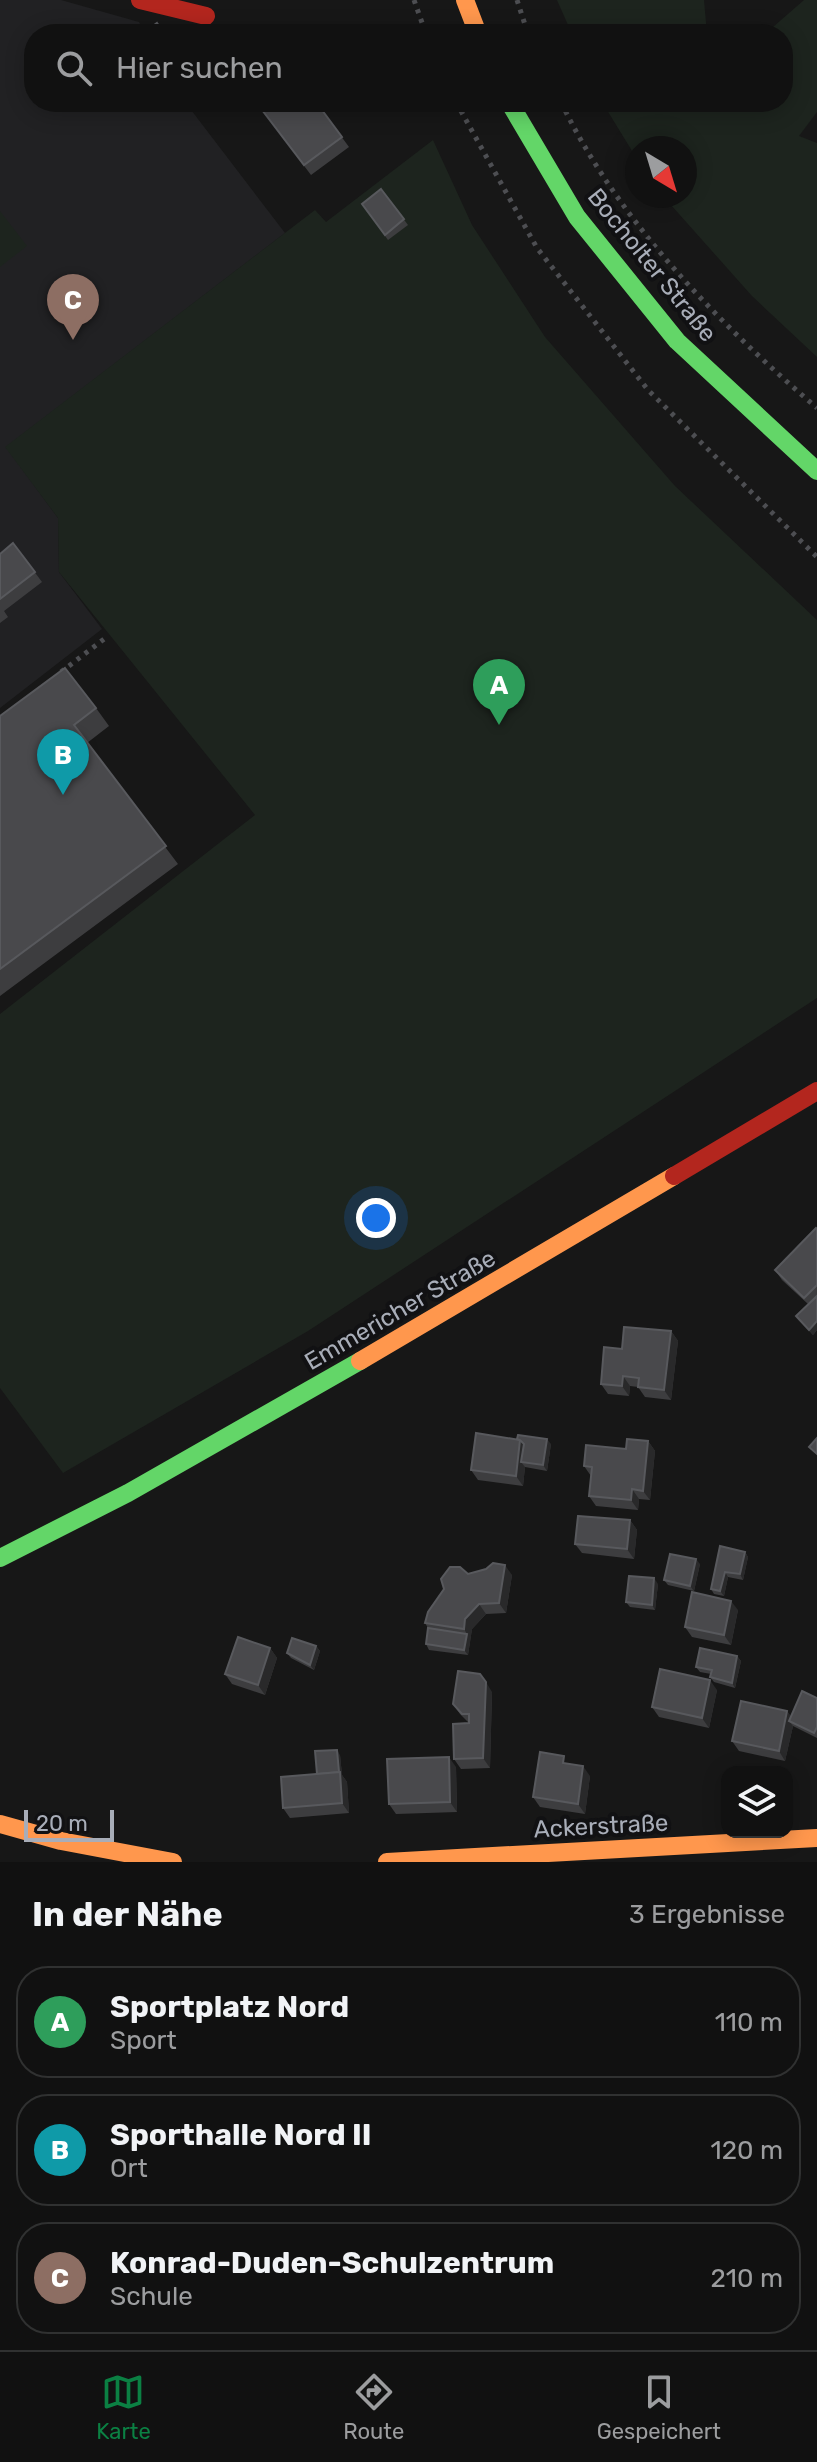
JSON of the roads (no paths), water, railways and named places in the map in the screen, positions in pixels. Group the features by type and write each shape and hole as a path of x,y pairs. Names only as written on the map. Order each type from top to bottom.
{"main road":[{"path":"140,0 206,16"},
{"path":"465,0 476,24"},
{"path":"474,0 478,24"},
{"name":"Bocholter Straße","path":"515,112 577,217 677,341 817,471"},
{"name":"Emmericher Straße","path":"0,1558 128,1493 319,1385 817,1091"},
{"path":"0,1824 61,1841 173,1862"},
{"name":"Ackerstraße","path":"387,1862 817,1838"}],"place":[{"name":"Konrad-Duden-Schulzentrum","path":"73,340"},
{"name":"Sportplatz Nord","path":"499,725"},
{"name":"Sporthalle Nord II","path":"63,795"}]}
